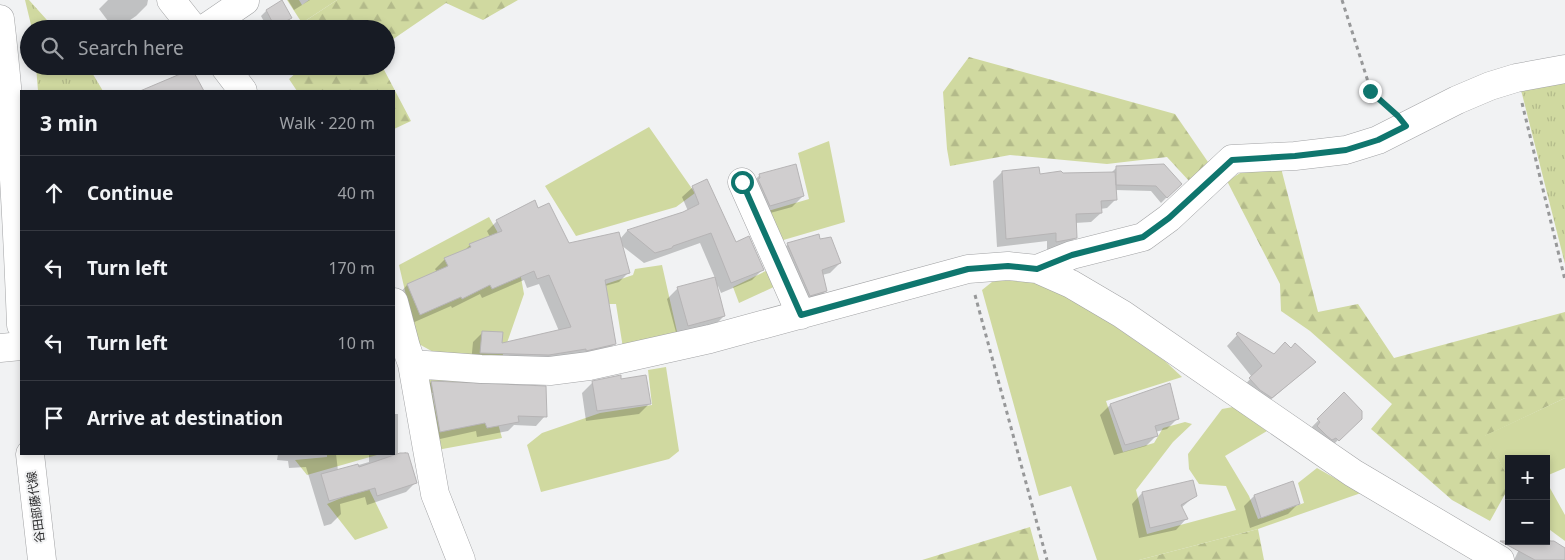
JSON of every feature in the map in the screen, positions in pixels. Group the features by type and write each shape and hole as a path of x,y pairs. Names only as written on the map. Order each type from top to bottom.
{"street":[{"path":"171,0 187,20"},
{"path":"217,20 245,1"},
{"path":"0,18 17,222 20,299"},
{"path":"1037,269 1072,255 1143,237 1169,218 1232,160 1295,156 1346,150 1378,140 1456,100 1490,86 1516,78 1565,69"},
{"path":"231,75 242,90"},
{"path":"742,182 801,315"},
{"path":"404,350 481,369 550,371 629,358 801,315 968,269 1008,266 1037,269 1071,284 1122,314 1353,473 1500,560"},
{"path":"395,307 435,494 460,560"},
{"path":"0,348 20,346"},
{"name":"谷田部藤代線","path":"30,455 42,560"}],"path":[{"path":"1342,0 1370,91 1398,116 1406,126"},
{"path":"1516,78 1565,280"},
{"path":"968,269 1047,560"}],"green space":[{"path":"25,0 29,0 47,20 30,20"},
{"path":"287,0 299,0 302,5 309,0 337,0 307,20 300,20"},
{"path":"337,0 518,0 483,20 446,3 395,38 395,20 307,20"},
{"path":"969,57 1175,114 1208,162 1190,182 1167,157 1107,164 1010,155 950,166 943,92"},
{"path":"37,75 93,75 102,90 38,90"},
{"path":"294,75 387,75 395,90 296,90 289,79"},
{"path":"1565,79 1565,264 1521,90"},
{"path":"395,91 411,121 395,129"},
{"path":"649,127 695,193 676,207 576,236 545,186"},
{"path":"829,141 845,222 780,241 768,211 809,199 798,153"},
{"path":"1281,168 1318,312 1358,304 1394,358 1565,312 1565,398 1485,436 1505,471 1505,494 1490,521 1452,500 1371,429 1392,404 1310,331 1281,311 1280,284 1227,181 1242,172"},
{"path":"489,217 520,272 524,294 501,360 437,354 417,343 399,265"},
{"path":"662,265 678,336 623,348 616,304 603,304 600,286 633,275 635,269"},
{"path":"772,268 778,285 739,303 733,287"},
{"path":"1018,276 1058,287 1165,361 1182,377 1106,401 1123,452 1154,443 1163,428 1185,422 1192,424 1173,442 1136,490 1147,534 1236,510 1226,486 1199,484 1189,469 1188,454 1222,409 1233,407 1267,431 1225,456 1249,496 1258,519 1304,503 1298,483 1317,468 1361,493 1258,529 1139,560 1097,560 1071,486 1039,496 982,290 992,282"},
{"path":"666,367 679,451 669,459 541,492 527,445 542,433 600,413 652,405 648,370"},
{"path":"425,379 489,381 432,393 440,432 497,420 502,438 437,450"},
{"path":"1565,398 1565,468 1550,474 1550,455 1505,455 1505,471 1484,436"},
{"path":"327,455 377,455 307,475 295,460 327,457"},
{"path":"368,487 388,528 355,540 327,504"},
{"path":"1550,488 1565,515 1565,541 1550,530"},
{"path":"1030,527 1039,560 922,560"},
{"path":"1258,529 1264,560 1139,560"}],"building":[{"path":"282,0 292,18 288,20 271,20 266,10"},
{"path":"178,75 195,75 203,90 142,90"},
{"path":"796,164 804,196 770,206 758,179 760,178 759,174"},
{"path":"1164,164 1182,184 1167,198 1156,186 1116,185 1116,166"},
{"path":"1039,167 1040,174 1061,171 1063,173 1115,172 1117,200 1101,201 1102,213 1076,214 1077,238 1056,242 1056,233 1006,239 1002,171"},
{"path":"707,179 736,242 749,236 764,270 731,283 711,233 655,253 627,230 683,212 699,204 692,186"},
{"path":"535,200 538,208 549,203 569,243 619,232 630,273 605,280 616,344 586,351 586,349 549,355 480,353 482,331 503,332 502,343 571,327 549,275 537,279 534,271 492,289 490,285 462,299 461,297 420,315 407,284 448,266 444,258 471,247 469,244 502,231 496,220"},
{"path":"819,234 820,239 831,237 841,263 822,270 827,291 810,296 787,243"},
{"path":"715,277 725,316 688,326 677,287"},
{"path":"1238,332 1274,354 1285,342 1291,348 1295,343 1316,362 1272,398 1260,390 1249,378 1262,366 1236,334"},
{"path":"621,375 621,379 646,375 651,404 597,411 592,381"},
{"path":"431,381 546,386 547,417 518,416 519,422 487,428 485,423 440,432"},
{"path":"1170,383 1179,419 1155,426 1158,436 1125,445 1110,404"},
{"path":"1344,392 1362,411 1362,419 1339,441 1336,438 1332,440 1317,426 1320,422 1317,419"},
{"path":"408,453 417,483 377,496 375,488 329,501 321,474 358,464 359,467 395,455"},
{"path":"1193,480 1197,496 1181,505 1188,519 1150,528 1142,492"},
{"path":"1293,481 1300,504 1261,518 1254,495"},
{"path":"1550,541 1554,541 1565,548 1565,560 1535,560 1507,545 1550,545"}],"route":[{"path":"742,182 801,315 968,269 1008,266 1037,269 1072,255 1143,237 1169,218 1232,160 1295,156 1346,150 1378,140 1406,126 1398,116 1370,91"}]}
